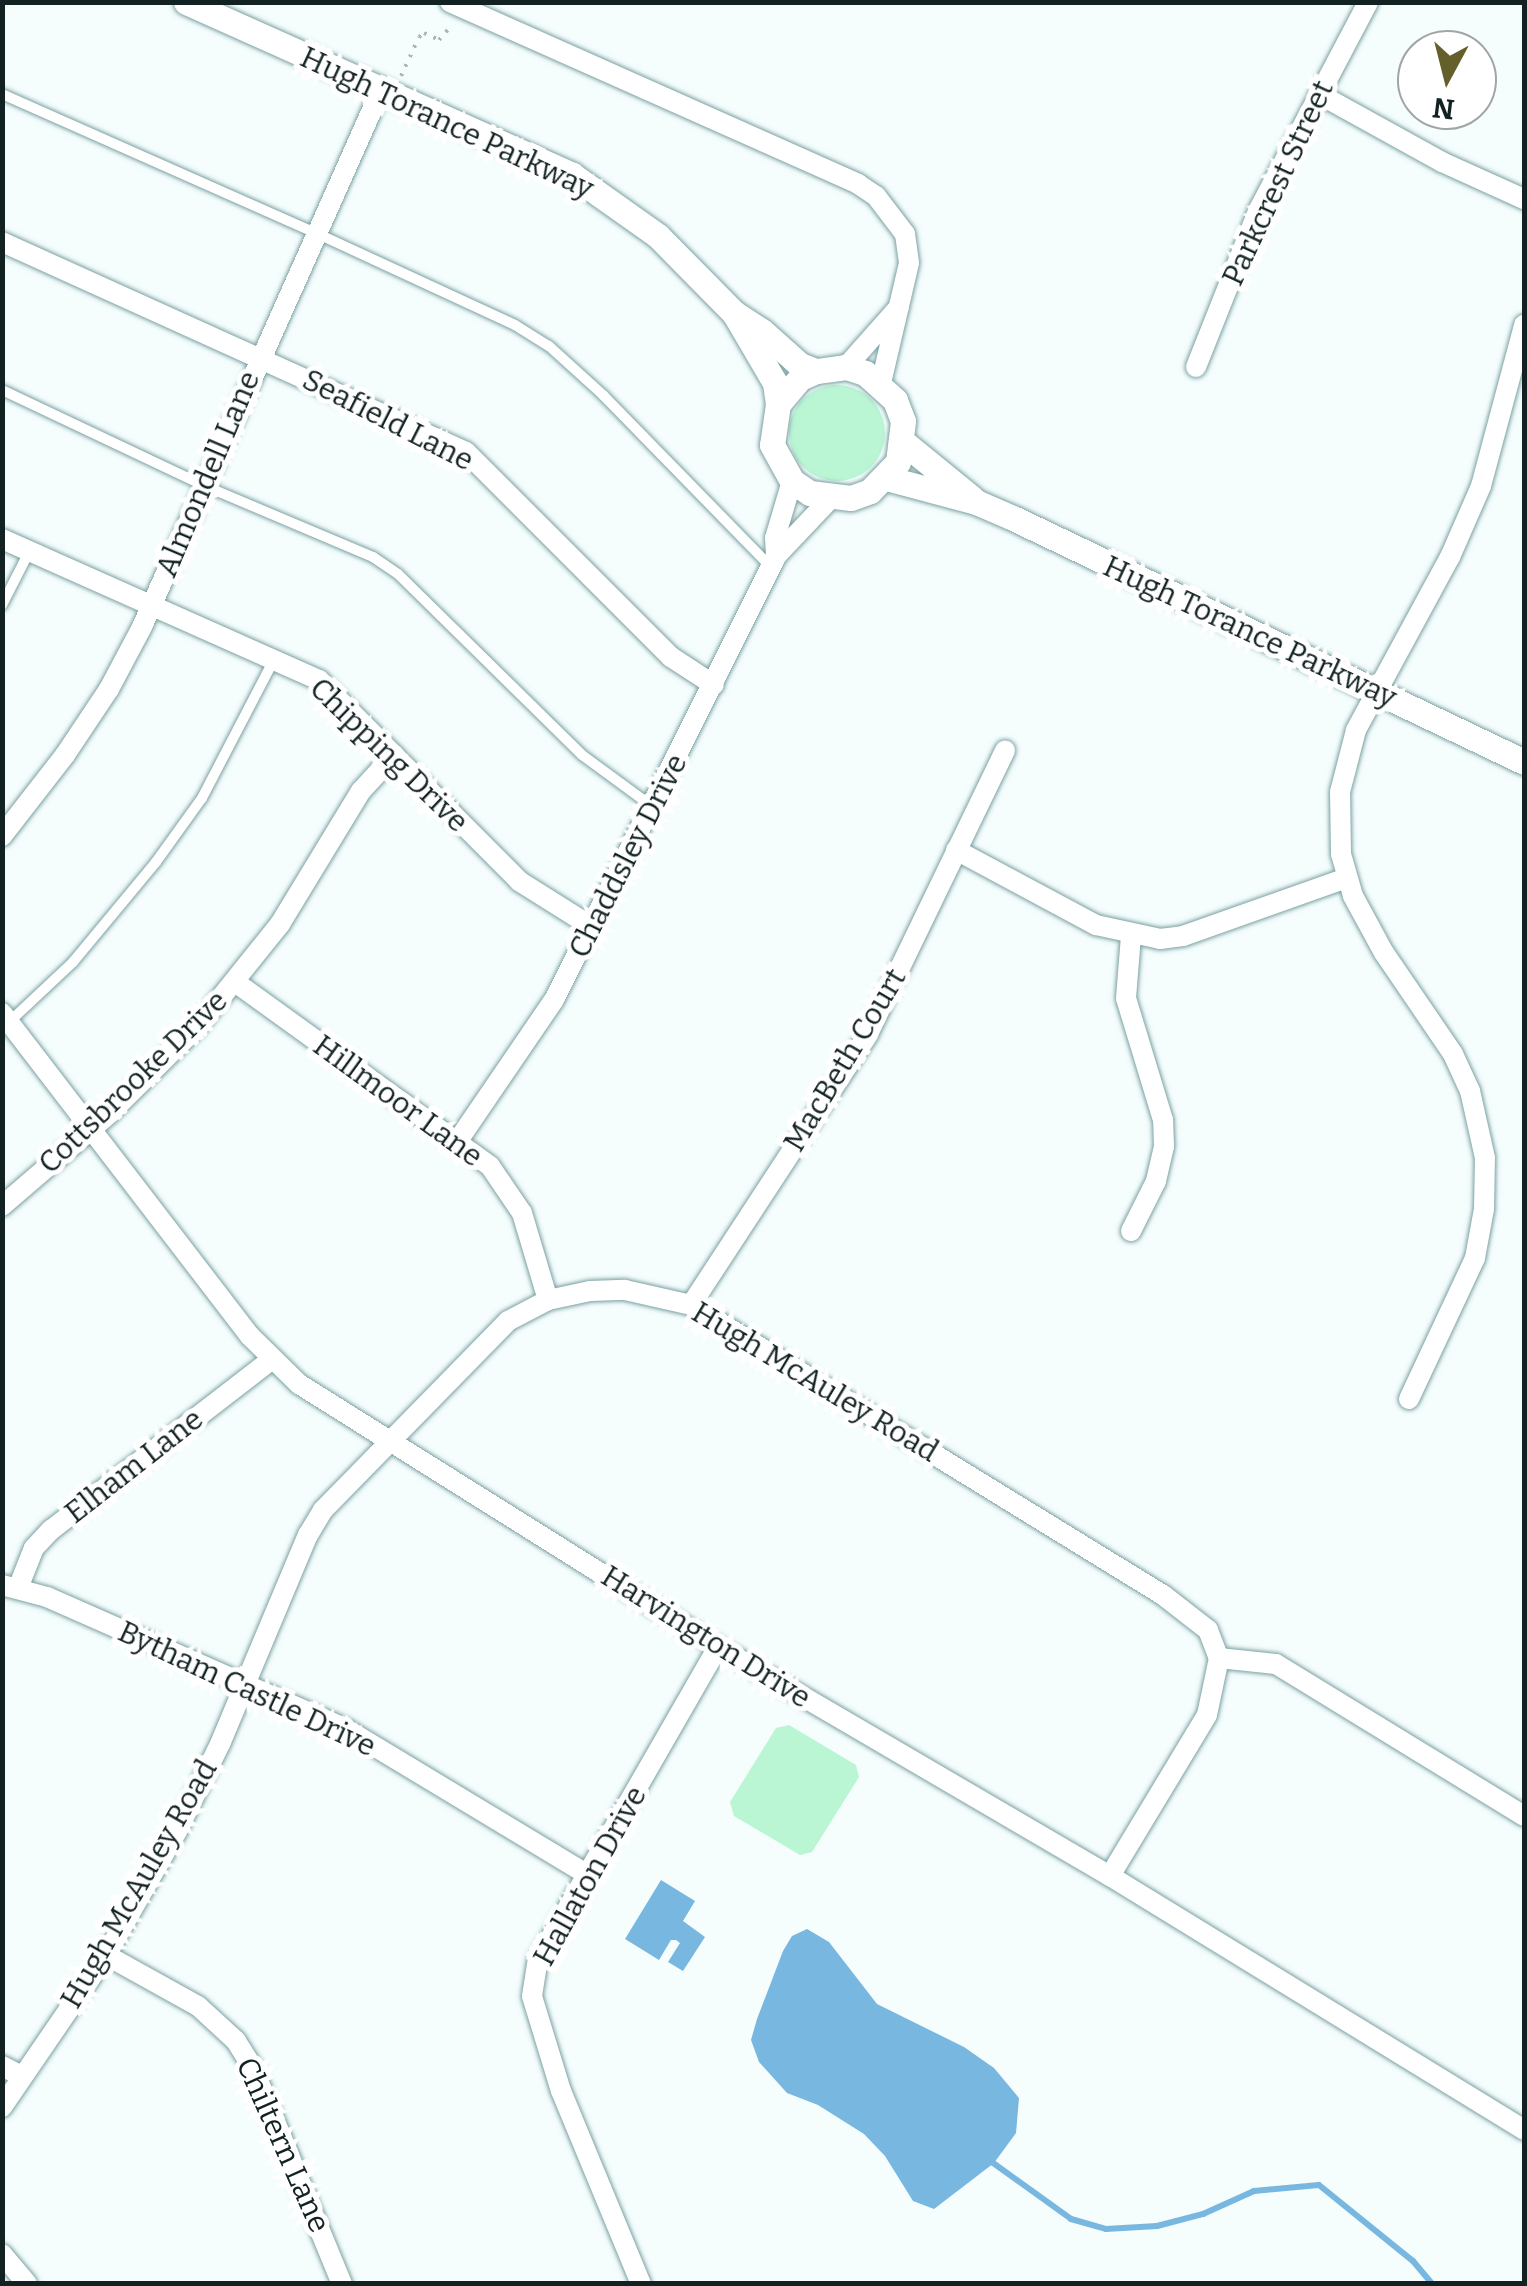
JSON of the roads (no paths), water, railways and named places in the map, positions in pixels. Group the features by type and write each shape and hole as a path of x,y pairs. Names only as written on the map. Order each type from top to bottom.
{"street":[{"name":"Hugh Torance Parkway","path":"186,2 572,176 617,203 658,236 734,314 775,383 778,404 772,445 792,481"},
{"name":"Parkcrest Street","path":"1196,368 1258,211 1368,2"},
{"path":"456,5 876,196 897,220 908,245 906,283 881,383"},
{"name":"Almondell Lane","path":"2,836 33,801 109,689 153,604 258,357 380,92"},
{"path":"1319,94 1442,162 1524,198"},
{"name":"Seafield Lane","path":"2,242 466,452 671,657 714,685"},
{"path":"846,368 899,307"},
{"name":"Hugh Torance Parkway","path":"734,314 762,331 800,365 816,370"},
{"path":"1409,1399 1469,1277 1484,1209 1485,1158 1470,1091 1453,1054 1369,930 1347,878 1339,828 1340,792 1356,730 1450,557 1480,486 1524,325"},
{"path":"778,404 800,378 816,370 846,368 881,383 895,400 902,420 903,442 886,478 851,498 830,499 810,493 792,481"},
{"name":"Hugh Torance Parkway","path":"903,442 976,502"},
{"name":"Hugh Torance Parkway","path":"886,478 976,502 1524,762"},
{"name":"Chaddsley Drive","path":"773,562 775,538 792,481"},
{"name":"Chaddsley Drive","path":"457,1142 554,1000 654,808 773,562 817,508 830,499"},
{"name":"Chipping Drive","path":"2,539 319,680 519,881 592,926"},
{"name":"MacBeth Court","path":"691,1305 868,1034 1005,750"},
{"name":"Cottsbrooke Drive","path":"2,1206 92,1128 198,1026 280,924 361,791 394,755"},
{"path":"956,850 1072,913 1131,936 1183,936 1347,878"},
{"path":"1130,1231 1156,1181 1164,1146 1160,1106 1126,998 1131,936"},
{"name":"Hillmoor Lane","path":"235,982 490,1166 507,1185 538,1256 548,1300"},
{"name":"Harvington Drive","path":"5,1021 270,1360 338,1410 394,1440 718,1646 1110,1876 1524,2130"},
{"name":"Hugh McAuley Road","path":"2,2107 106,1955 177,1832 308,1534 324,1510 394,1440 447,1379 508,1322 548,1300 625,1290 691,1305 1163,1595 1208,1630 1219,1658"},
{"name":"Elham Lane","path":"10,1586 34,1548 51,1530 270,1360"},
{"name":"Bytham Castle Drive","path":"10,1586 346,1728 586,1874"},
{"name":"Hallaton Drive","path":"641,2284 555,2075 532,1996 538,1960 718,1646"},
{"path":"1110,1876 1207,1716 1219,1658 1276,1664 1524,1816"},
{"name":"Chiltern Lane","path":"106,1955 198,2006 236,2040 252,2068 342,2284"},
{"path":"2,2066 22,2076"},
{"path":"2,2254 27,2284"}],"lane":[{"path":"2,94 316,233 515,326 548,346 773,562"},
{"path":"2,390 205,486 342,540 398,574 582,755 654,808"},
{"path":"2,605 30,551"},
{"path":"5,1021 73,962 156,862 202,798 276,658"}],"water":[{"path":"661,1880 695,1901 683,1921 705,1937 683,1971 668,1962 680,1943 676,1940 671,1940 659,1960 625,1939"},
{"path":"807,1929 829,1942 877,2004 964,2047 994,2068 1019,2098 1016,2133 994,2163 934,2209 913,2201 885,2156 864,2134 818,2105 787,2093 759,2062 751,2040 757,2019 783,1951 792,1936"}],"waterway":[{"path":"989,2160 1071,2219 1106,2229 1157,2226 1203,2214 1254,2191 1319,2185 1413,2261 1432,2284"}]}
